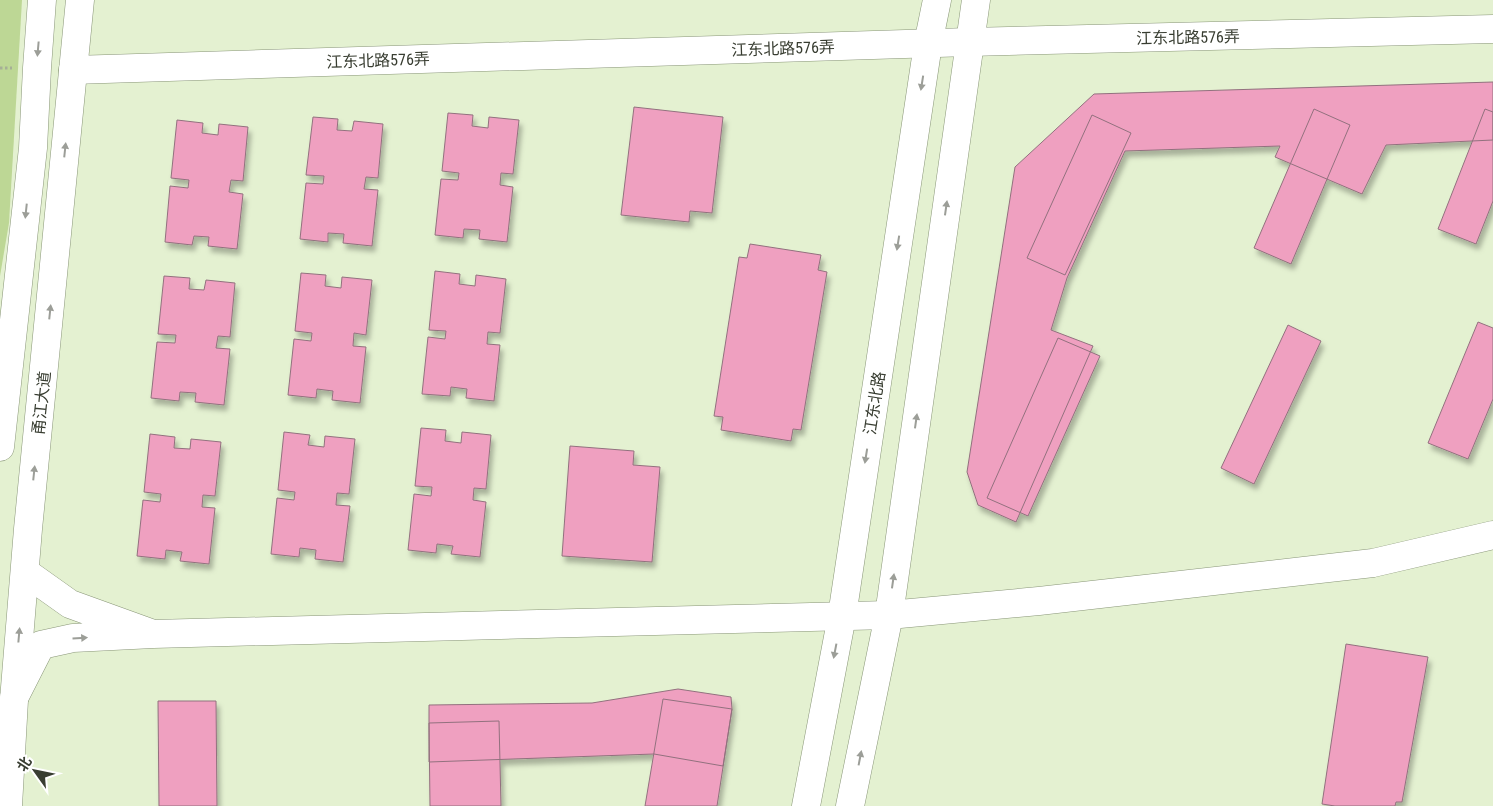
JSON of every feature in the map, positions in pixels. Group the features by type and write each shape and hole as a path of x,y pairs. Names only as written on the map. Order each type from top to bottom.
{"street":[{"path":"0,447 33,148 42,0"},
{"name":"甬江大道","path":"8,806 14,700 25,572 80,0"},
{"name":"江东北路","path":"806,806 842,616 928,44 937,0"},
{"path":"850,806 889,615 976,0"},
{"name":"江东北路576弄","path":"73,70 969,42 1493,29"},
{"path":"14,700 41,645 73,638 153,634 889,615 1049,600 1373,563 1493,536"},
{"path":"25,572 70,604 153,634"}],"green space":[{"path":"0,0 22,0 9,223 0,276"}],"building":[{"path":"1493,82 1493,140 1386,145 1362,194 1275,157 1280,146 1125,151 1067,278 1051,330 1093,346 1016,522 978,505 967,472 1015,167 1094,94"},
{"path":"634,107 723,117 712,213 690,211 689,222 621,215"},
{"path":"1314,109 1350,125 1291,264 1254,248"},
{"path":"1485,109 1493,112 1493,201 1476,244 1438,229"},
{"path":"448,113 473,115 472,126 488,128 489,117 519,120 513,174 501,173 500,185 513,187 507,242 479,239 480,230 464,229 463,238 435,235 441,179 458,180 459,173 442,171"},
{"path":"1092,115 1131,133 1065,275 1027,258"},
{"path":"313,117 338,119 337,130 352,131 354,121 383,124 378,178 366,177 364,189 378,190 372,246 343,243 344,234 328,233 328,242 300,239 306,183 323,184 324,176 306,175"},
{"path":"177,120 203,123 202,133 218,135 219,124 248,127 243,181 231,180 229,192 243,194 237,249 208,246 209,237 194,236 192,245 165,242 170,186 188,188 189,180 171,178"},
{"path":"750,244 821,255 818,270 827,272 801,430 793,429 791,441 721,430 723,417 714,416 739,257 747,258"},
{"path":"435,271 460,274 459,284 475,286 476,275 506,279 500,333 488,332 487,344 500,345 494,401 466,398 467,389 451,387 450,396 422,394 428,337 445,339 446,331 429,330"},
{"path":"301,273 326,275 325,286 341,288 342,277 372,280 366,335 354,333 353,346 366,347 360,403 332,400 333,391 317,389 316,398 288,395 294,339 311,341 312,333 295,331"},
{"path":"164,276 190,278 189,289 204,290 206,280 235,283 230,337 218,336 216,348 230,349 224,405 195,402 196,393 180,392 179,401 151,398 157,342 175,343 176,335 158,334"},
{"path":"1478,322 1493,328 1493,399 1468,459 1428,443"},
{"path":"1288,325 1321,341 1254,484 1221,468"},
{"path":"1058,338 1100,356 1028,516 987,498"},
{"path":"421,428 446,430 445,441 461,443 462,432 491,435 486,489 474,488 473,500 486,502 480,557 451,554 453,546 437,544 436,553 408,550 414,494 431,496 432,487 415,486"},
{"path":"284,432 310,435 308,445 324,447 325,436 355,439 349,494 337,493 336,505 350,506 343,562 315,559 316,550 300,548 299,557 271,554 277,498 294,500 295,492 278,490"},
{"path":"150,434 175,437 174,448 190,449 191,439 221,442 215,496 203,495 202,507 215,508 209,564 180,561 182,552 166,550 165,559 137,556 143,500 160,502 161,494 144,492"},
{"path":"570,446 634,451 633,465 660,467 652,562 562,556"},
{"path":"1346,644 1428,657 1402,802 1396,802 1395,806 1335,806 1322,804"},
{"path":"678,689 731,697 732,709 723,766 654,754 429,762 429,705 592,703"},
{"path":"663,699 732,709 717,806 645,806"},
{"path":"158,701 216,701 217,806 159,806"},
{"path":"499,721 501,806 430,806 429,723"}]}
